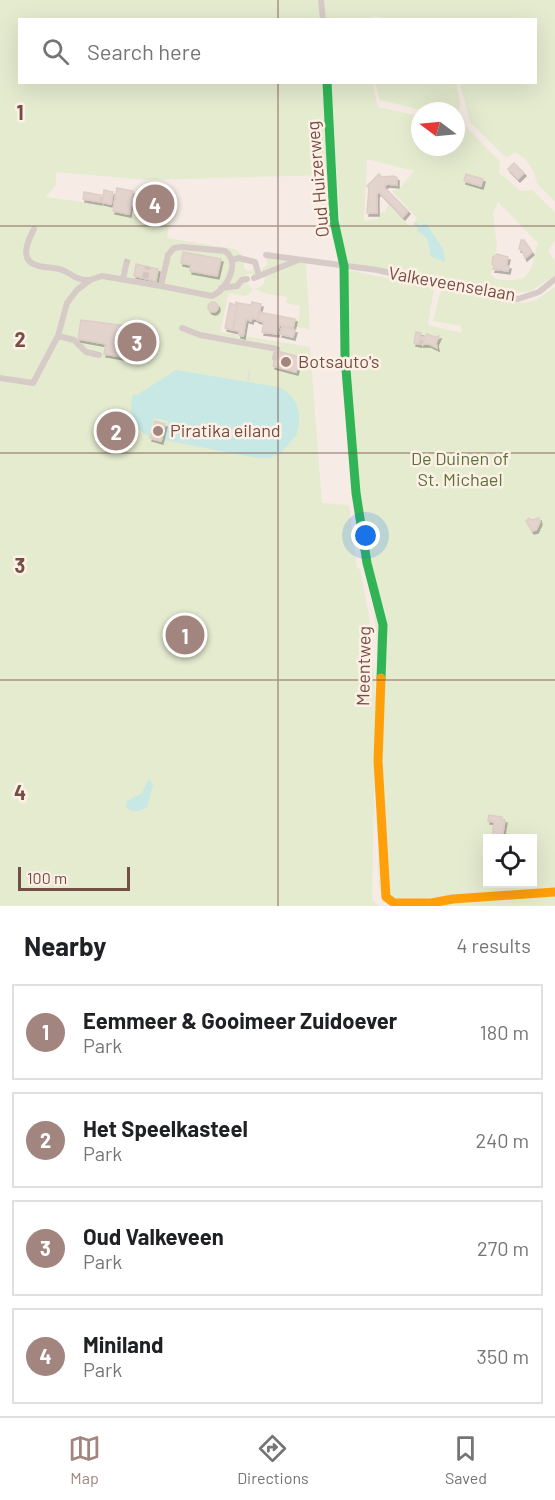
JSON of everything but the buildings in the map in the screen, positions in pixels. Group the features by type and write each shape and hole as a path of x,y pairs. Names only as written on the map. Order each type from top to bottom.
{"street":[{"path":"321,0 323,18"},
{"name":"Oud Huizerweg","path":"266,255 344,266 334,221 327,84"},
{"path":"34,230 27,241 27,260 34,265 66,271 74,278 90,280"},
{"path":"0,378 33,382 58,336 67,303 77,290 90,280 102,276 212,296 218,293 230,276 232,260 225,251 174,248 168,255 161,286"},
{"path":"232,260 239,258 255,262 253,278"},
{"path":"221,288 237,286 242,280 253,278 298,260"},
{"path":"123,279 126,265"},
{"name":"Valkeveenselaan","path":"344,266 377,270 518,299 539,292 555,279"},
{"name":"Meentweg","path":"344,266 345,357 356,493 367,563 383,625 378,761 386,897 394,903 431,903 453,899 555,892"},
{"path":"182,328 210,337 277,349 275,358"},
{"path":"58,336 74,340 86,352 99,355"}],"green space":[{"path":"0,0 319,0 320,18 18,18 18,84 323,84 328,175 147,180 56,172 56,185 46,197 112,206 112,211 135,214 140,188 175,194 167,238 235,249 244,257 244,268 247,271 253,269 256,274 246,275 247,283 253,290 246,296 229,293 220,332 310,347 322,503 349,505 357,568 360,569 369,616 376,699 372,899 379,906 0,906"},
{"path":"323,0 555,0 555,202 537,184 534,172 525,159 515,152 507,157 504,156 470,122 460,84 537,84 537,18 383,18 373,16 370,18 325,18"},
{"path":"330,84 372,84 378,107 411,114 411,156 465,156 466,127 498,159 499,173 521,191 532,190 555,212 555,240 548,251 555,261 555,275 531,291 512,293 343,262","holes":["367,159 414,171 399,189 392,191 417,218 411,227 388,204 385,212 380,213 378,219 364,221","498,202 538,243 533,264 523,278 502,280 491,275 497,246 493,213","426,223 443,250 431,247 418,228"]},
{"path":"375,84 456,84 460,102 411,102 411,108 380,100"},
{"path":"267,257 306,262 310,330 294,326 295,320 299,319 300,306 286,303 287,297 267,294 255,289 263,285 265,280 261,270 267,264"},
{"name":"De Duinen of St. Michael","path":"344,269 434,288 428,325 462,333 461,326 433,321 441,289 523,303 536,300 555,287 555,890 487,892 398,901 386,898 381,892 378,872 382,724 375,620 355,461"},
{"path":"514,893 555,898 555,906 394,906"}],"water":[{"path":"416,222 420,226 426,223 443,249 445,262 430,256 428,242 417,231 418,228 414,224"},
{"path":"176,370 283,389 296,403 299,412 296,436 280,454 270,458 257,458 164,440 168,421 154,418 149,437 139,429 133,419 131,408 133,395 137,395"},
{"path":"149,779 153,785 147,807 136,812 131,811 126,807 127,801 142,793"}],"tunnel":[{"path":"126,265 128,258"},
{"path":"145,278 148,267"}],"railway":[{"path":"248,380 250,367"}],"traffic: fast":[{"path":"327,84 334,221 344,266 345,357 356,493 367,563 383,625 381,678"}],"traffic: slow":[{"path":"381,678 378,761 386,897 394,903 431,903 453,899 555,892"}],"place":[{"name":"Miniland","path":"155,204"},
{"name":"Oud Valkeveen","path":"137,342"},
{"name":"Botsauto's","path":"286,362"},
{"name":"Het Speelkasteel","path":"116,431"},
{"name":"Piratika eiland","path":"158,431"},
{"name":"Eemmeer & Gooimeer Zuidoever","path":"185,635"}]}
